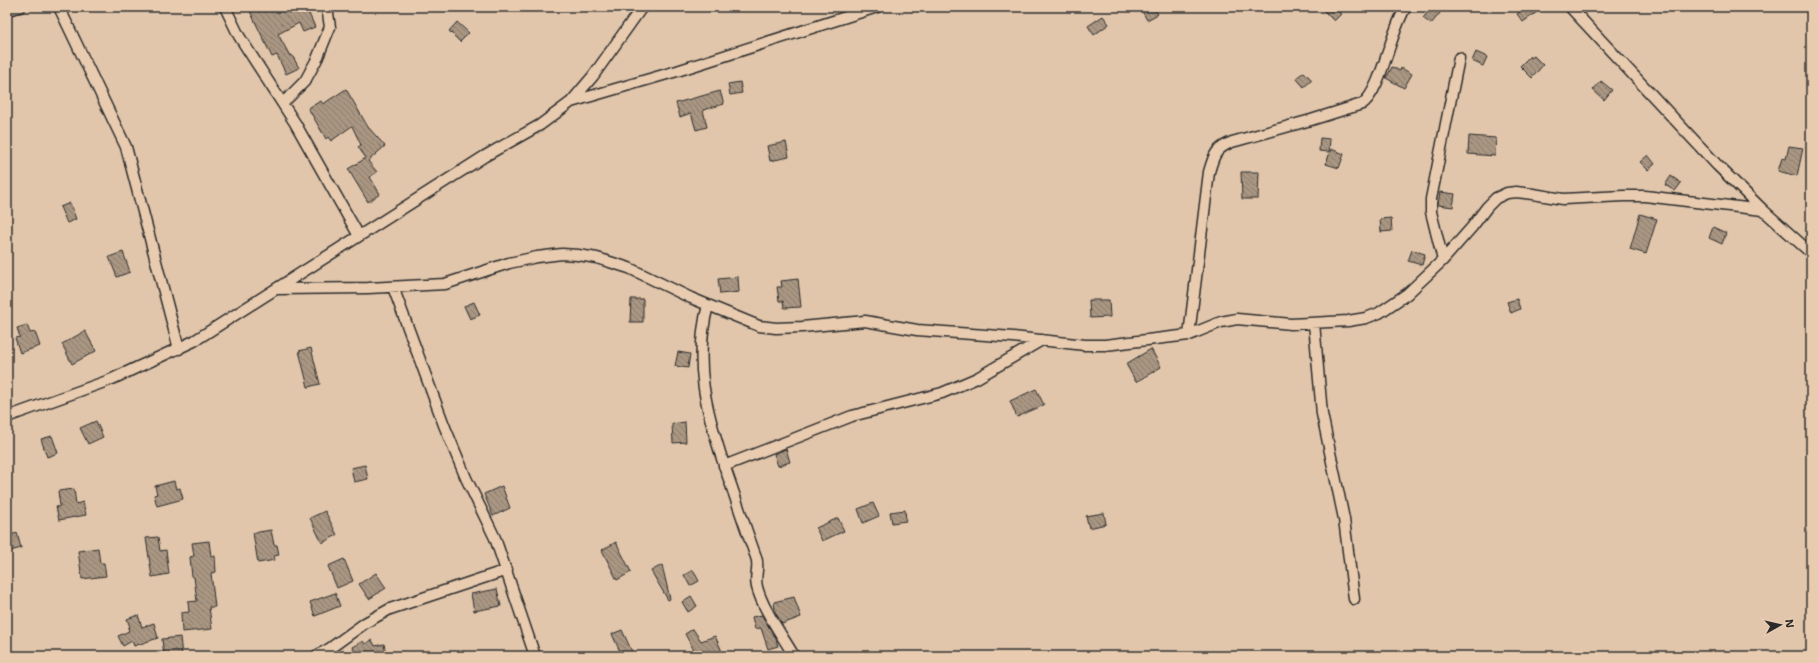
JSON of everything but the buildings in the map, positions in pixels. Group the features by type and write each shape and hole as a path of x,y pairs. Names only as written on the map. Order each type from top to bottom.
{"street":[{"path":"7,10 20,7"},
{"path":"59,7 126,147 178,349"},
{"path":"225,7 239,36 283,103 359,236"},
{"path":"283,103 305,80 317,59 330,27 327,7"},
{"path":"7,417 110,380 178,349 217,328 485,156 540,125 572,102 642,7"},
{"path":"572,102 677,71 877,7"},
{"path":"1189,335 1209,172 1216,152 1222,146 1232,142 1362,104 1373,92 1392,39 1406,7"},
{"path":"1570,7 1717,165 1763,210 1811,253"},
{"path":"1443,260 1431,212 1431,198 1459,58"},
{"path":"276,289 393,288 445,284 508,263 562,254 578,255 598,258 629,268 708,305 759,326 776,328 802,327 865,321 918,330 1094,345 1189,335 1220,322 1237,319 1291,324 1314,323 1358,319 1378,312 1408,294 1443,260 1472,227 1486,207 1496,198 1507,193 1527,193 1563,199 1645,196 1763,210"},
{"path":"393,288 444,426 466,478 495,538 535,656"},
{"path":"708,305 703,327 702,377 705,401 724,466 757,560 756,582 758,590 794,656"},
{"path":"1314,323 1322,414 1344,519 1354,599"},
{"path":"724,466 852,416 942,393 977,378 1042,340"},
{"path":"316,656 335,645 365,623 390,609 507,570"}],"waterway":[{"path":"1627,656 1636,652 1641,656"},
{"path":"1798,656 1811,654"}]}
